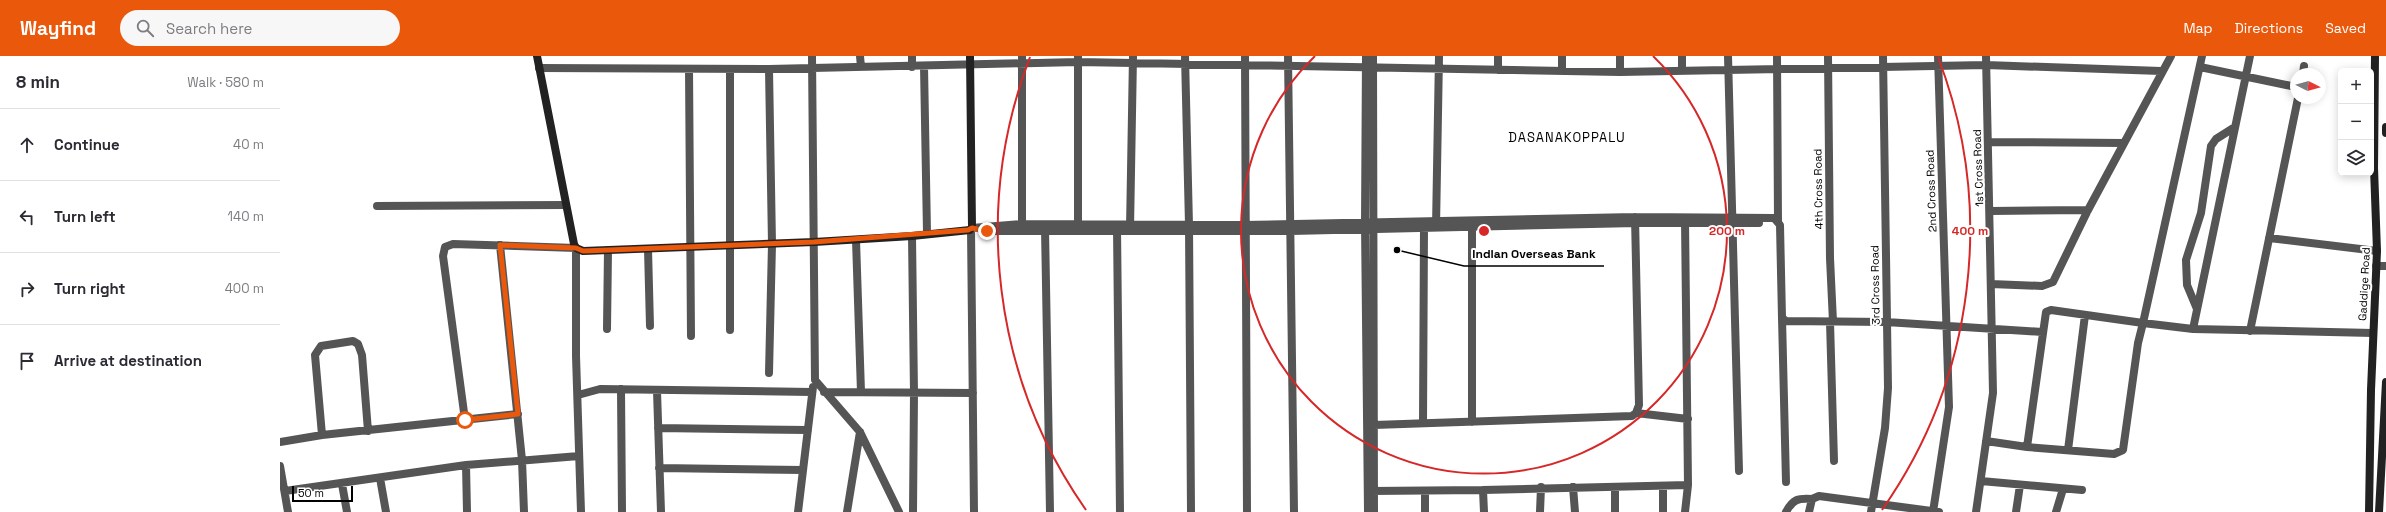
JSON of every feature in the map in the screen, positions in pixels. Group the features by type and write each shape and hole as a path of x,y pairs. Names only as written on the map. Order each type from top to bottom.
{"street":[{"path":"537,56 566,205 576,248 581,512"},
{"path":"798,512 812,392 815,380 812,56"},
{"path":"860,56 861,67"},
{"path":"912,56 912,67"},
{"path":"1245,56 1244,228 1247,512"},
{"path":"1288,56 1294,512"},
{"path":"1366,56 1369,68 1371,491 1374,512"},
{"path":"1369,68 1373,56"},
{"path":"1436,224 1439,56"},
{"path":"1498,56 1498,70"},
{"path":"1562,56 1562,70"},
{"path":"1620,56 1620,72"},
{"path":"1682,56 1682,71"},
{"path":"1728,56 1731,221 1739,471"},
{"path":"1777,56 1777,220 1780,227 1786,482"},
{"name":"4th Cross Road","path":"1828,56 1834,462"},
{"name":"3rd Cross Road","path":"1871,512 1885,428 1888,388 1883,56"},
{"name":"2nd Cross Road","path":"1935,512 1949,407 1938,56"},
{"name":"1st Cross Road","path":"1976,512 1993,393 1991,211 1986,56"},
{"path":"1991,284 2042,286 2053,282 2088,210 2161,71 2171,56"},
{"path":"1986,441 2027,447 2117,454 2123,450 2138,343 2202,56"},
{"path":"2193,329 2250,56"},
{"name":"Gaddige Road","path":"2369,512 2373,333 2377,251 2374,168 2375,56"},
{"path":"539,68 769,69 912,67 970,60 1078,59 1185,60 1244,66 1620,72 1986,65 2161,71"},
{"path":"1078,59 1078,228"},
{"path":"970,60 974,228 974,512"},
{"path":"1022,60 1022,228"},
{"path":"1130,227 1133,60"},
{"path":"1185,60 1189,228 1191,512"},
{"path":"924,66 926,233"},
{"path":"2200,67 2290,86"},
{"path":"689,69 691,336"},
{"path":"730,69 730,330"},
{"path":"769,69 772,244 769,373"},
{"path":"2250,331 2297,104"},
{"path":"2197,310 2187,285 2186,260 2201,213 2211,146 2216,139 2235,127"},
{"path":"1988,142 2124,143"},
{"path":"377,206 566,205"},
{"path":"1991,211 2088,210"},
{"path":"465,420 442,256 446,247 453,244 576,248 583,251 856,240 912,236 986,226 1022,228 1244,228 1635,220 1731,221 1774,218 1777,220"},
{"path":"1635,220 1638,405 1636,413"},
{"path":"1685,220 1688,419 1688,485 1685,512"},
{"path":"1369,226 1424,227 1436,224"},
{"path":"1472,224 1472,422"},
{"path":"1368,512 1371,491 1374,425 1369,226"},
{"path":"1423,423 1424,227"},
{"path":"1045,228 1050,512"},
{"path":"1117,228 1120,512"},
{"path":"912,236 914,393 913,512"},
{"path":"2269,238 2377,251"},
{"path":"856,240 861,392"},
{"path":"500,245 518,414 524,512"},
{"path":"648,249 650,326"},
{"path":"607,330 608,250"},
{"path":"2376,266 2386,266"},
{"path":"2027,447 2042,332 2045,314 2049,310 2193,329 2373,333"},
{"path":"2068,450 2085,315"},
{"path":"1782,318 1786,321 1886,322 1992,327 2042,332"},
{"path":"322,435 315,355 322,346 352,341 358,344 362,355 368,431"},
{"path":"815,380 860,432 899,512"},
{"path":"2379,512 2386,382"},
{"path":"578,395 600,389 656,391 812,392"},
{"path":"621,389 622,512"},
{"path":"656,391 661,512"},
{"path":"824,392 973,393"},
{"path":"1374,425 1632,416 1636,413 1688,419"},
{"path":"280,442 322,435 518,414"},
{"path":"658,428 808,430"},
{"path":"847,512 860,432"},
{"path":"285,491 466,465 579,456"},
{"path":"466,465 468,512"},
{"path":"280,466 288,512"},
{"path":"659,468 803,470"},
{"path":"380,478 386,512"},
{"path":"1981,481 2082,490"},
{"path":"342,484 347,512"},
{"path":"1371,491 1688,485"},
{"path":"2016,512 2020,485"},
{"path":"1615,486 1615,512"},
{"path":"1663,486 1663,512"},
{"path":"1573,487 1575,512"},
{"path":"1540,512 1541,488"},
{"path":"2056,512 2063,489"},
{"path":"1483,490 1484,512"},
{"path":"1425,491 1425,512"},
{"path":"1786,512 1791,503 1797,498 1812,499 1822,496 1935,512"},
{"path":"1810,512 1812,499"}],"place":[{"name":"Indian Overseas Bank","path":"1397,250"}],"district":[{"name":"DASANAKOPPALU","path":"1567,137"}],"route":[{"path":"465,420 518,414 500,245 576,248 583,251 814,242 912,236 926,233 970,230 972,228 980,228 987,231"}]}
